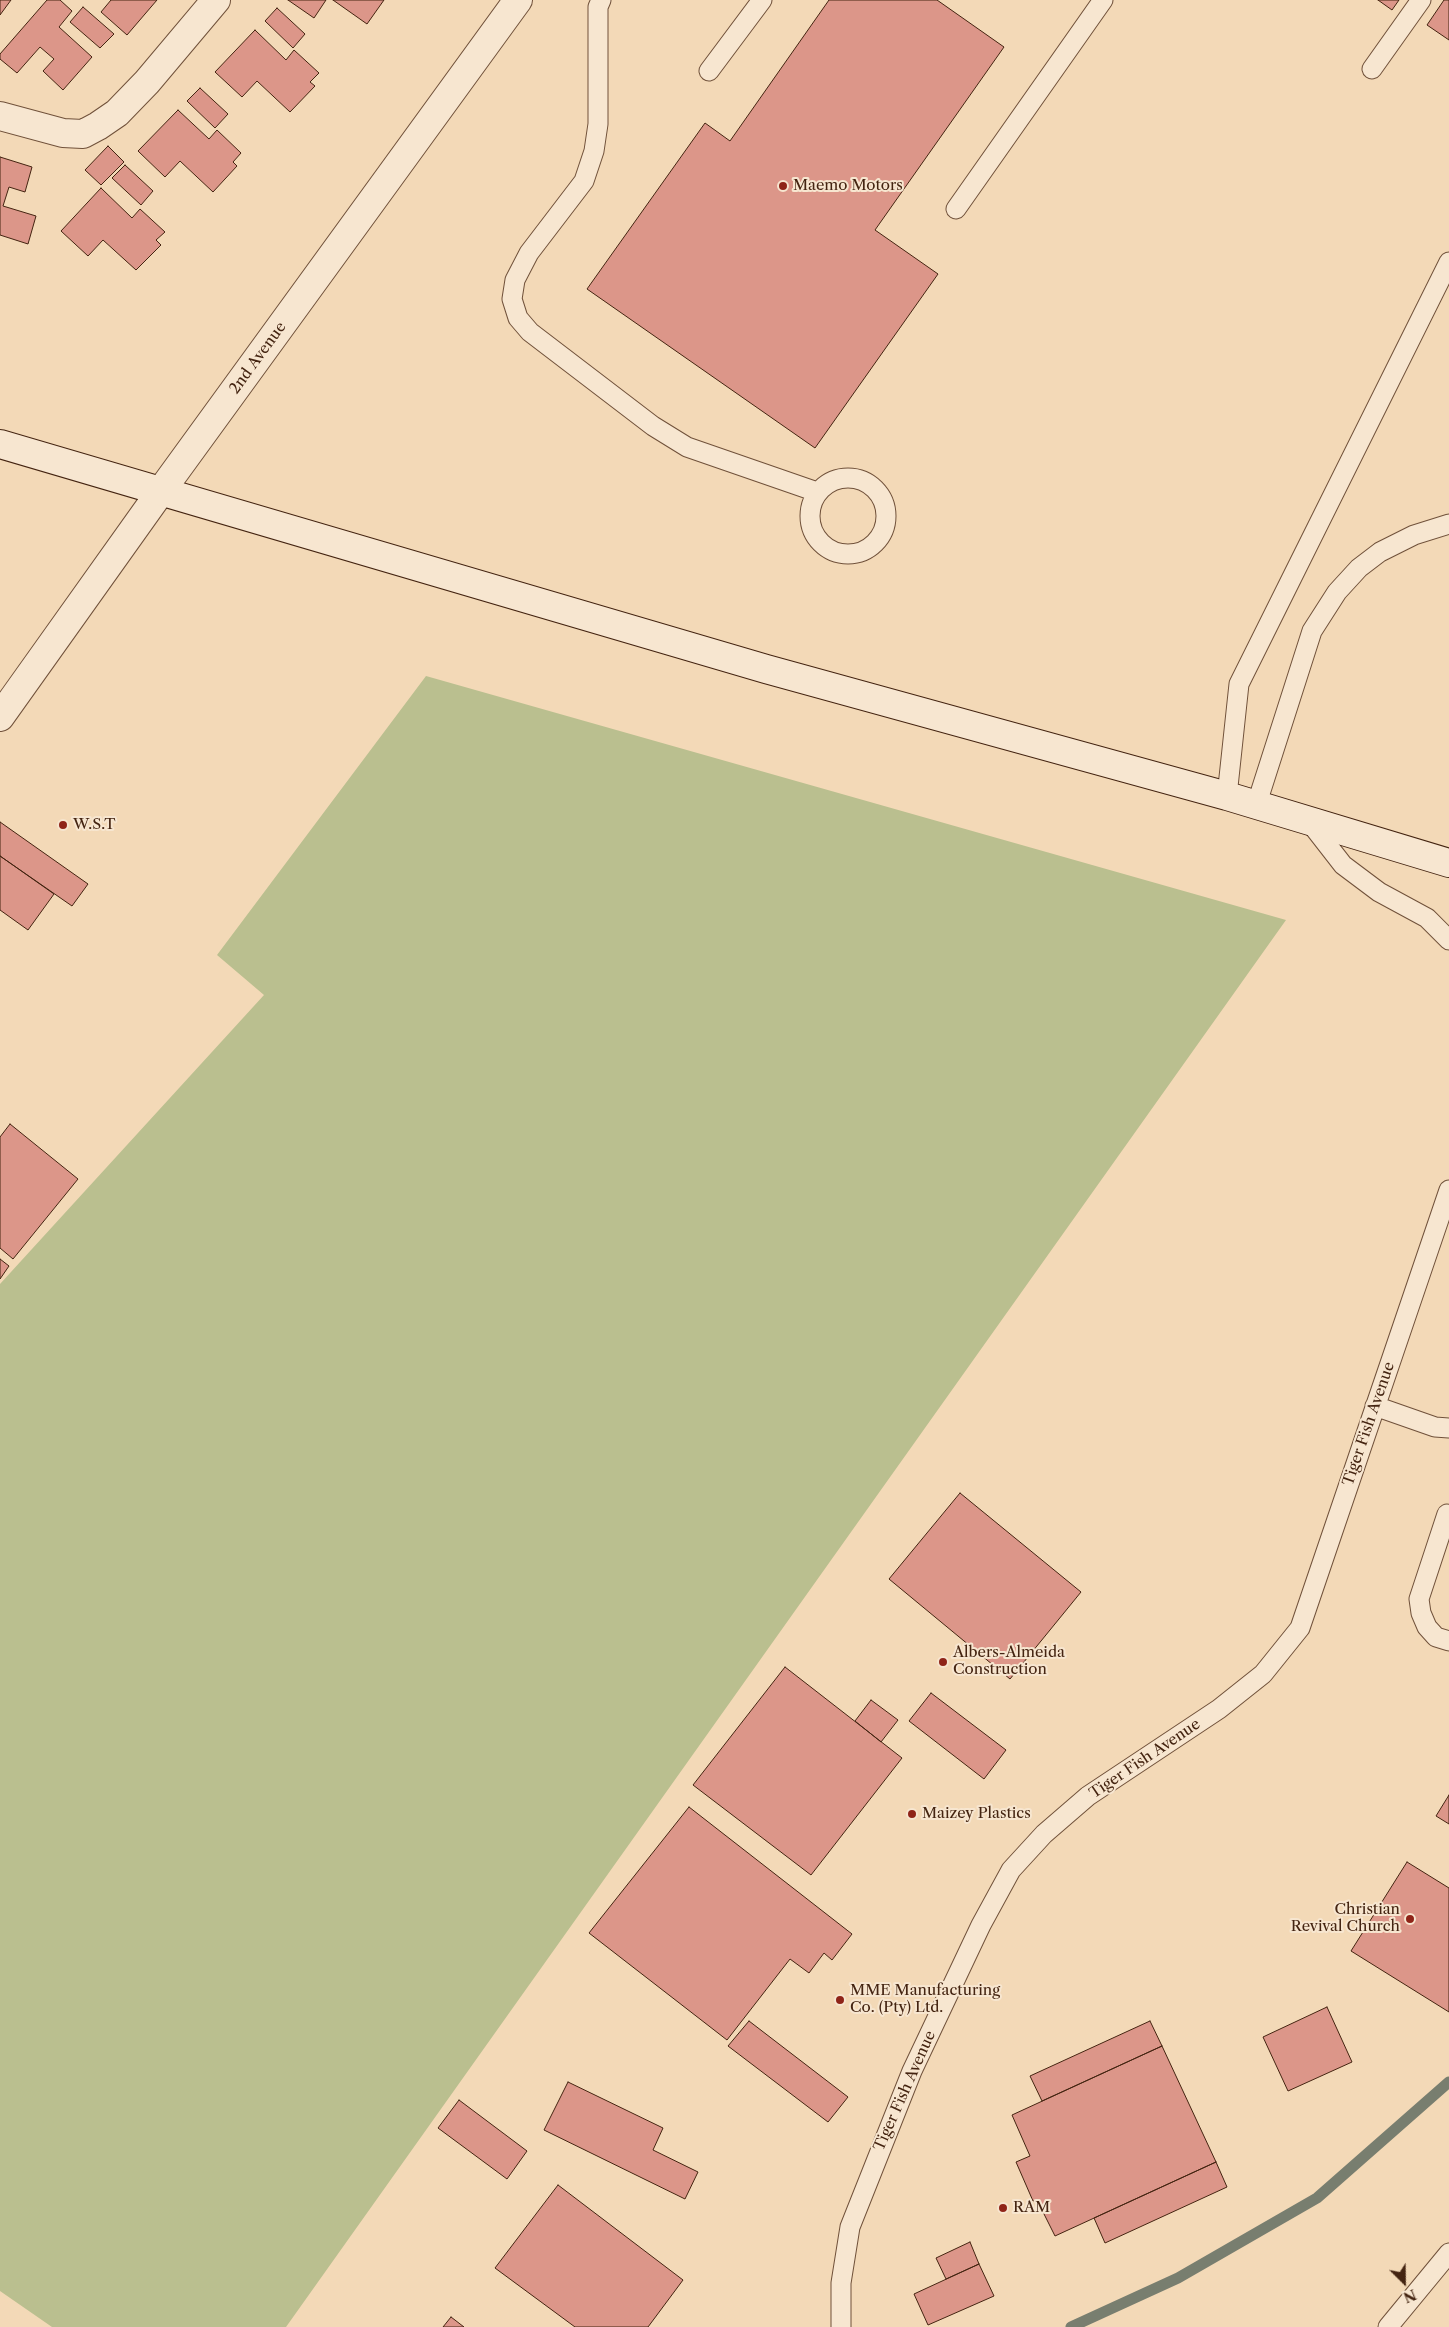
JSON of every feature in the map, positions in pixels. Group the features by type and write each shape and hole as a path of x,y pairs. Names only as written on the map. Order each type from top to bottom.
{"main road":[{"path":"0,116 63,133 83,134 98,126 117,113 148,82 216,0"},
{"name":"2nd Avenue","path":"0,717 161,491 518,0"},
{"path":"0,444 766,669 1227,796 1449,863"}],"lane":[{"path":"601,0 598,7 598,124 594,151 584,181 529,253 515,280 512,299 518,318 530,332 654,426 687,447 818,492"},
{"path":"709,71 762,0"},
{"path":"956,209 1103,0"},
{"path":"1372,69 1421,0"},
{"path":"1227,796 1239,684 1449,262"},
{"path":"847,477 864,481 878,491 886,506 886,524 878,539 865,550 848,554 832,551 818,540 810,525 810,508 818,492 831,481 847,477"},
{"path":"1256,806 1312,631 1337,592 1359,568 1380,552 1414,535 1449,524"},
{"path":"1308,820 1343,865 1379,892 1426,918 1449,940"},
{"name":"Tiger Fish Avenue","path":"841,2327 841,2283 850,2227 912,2071 981,1925 1011,1870 1044,1834 1088,1796 1219,1709 1263,1674 1300,1628 1449,1190"},
{"path":"1375,1406 1435,1427 1449,1428"},
{"path":"1447,1514 1419,1599 1421,1613 1427,1626 1436,1638 1449,1641"},
{"path":"1388,2327 1449,2253"}],"green space":[{"path":"426,676 1286,920 286,2327 52,2327 0,2291 0,1284 264,995 217,955"}],"building":[{"path":"0,0 11,0 0,15"},
{"path":"47,0 60,0 72,11 59,27 92,57 63,90 43,71 54,59 40,47 17,73 0,59 0,54"},
{"path":"111,0 157,0 127,35 101,12"},
{"path":"288,0 326,0 314,18"},
{"path":"333,0 384,0 367,24"},
{"name":"Maemo Motors","path":"829,0 937,0 1004,47 875,230 938,274 815,448 587,289 705,123 730,141"},
{"path":"1378,0 1399,0 1392,10"},
{"path":"1444,0 1449,0 1449,40 1427,25"},
{"path":"83,7 114,34 100,48 70,22"},
{"path":"277,8 305,34 293,48 265,21"},
{"path":"255,30 286,60 294,50 319,73 310,82 315,86 290,112 257,81 242,97 215,72"},
{"path":"200,88 228,114 215,128 187,101"},
{"path":"178,110 209,139 217,130 241,153 233,162 237,166 213,192 180,161 165,177 138,151"},
{"path":"108,146 124,162 101,185 85,170"},
{"path":"0,157 32,167 25,192 9,187 3,206 36,216 28,244 0,235"},
{"path":"125,165 153,191 141,205 112,178"},
{"path":"101,188 132,218 140,209 165,232 156,240 161,245 136,270 103,240 88,256 61,231"},
{"path":"0,822 88,884 72,906 0,856"},
{"path":"0,856 54,894 28,930 0,910"},
{"path":"10,1124 78,1179 13,1259 0,1248 0,1137"},
{"path":"0,1259 9,1266 0,1279"},
{"path":"960,1493 1081,1592 1010,1679 889,1579"},
{"path":"785,1667 902,1758 811,1875 693,1785"},
{"path":"931,1693 1006,1750 984,1779 909,1721"},
{"path":"871,1700 898,1720 881,1742 855,1721"},
{"path":"1449,1795 1449,1824 1436,1816"},
{"path":"689,1807 852,1934 832,1960 824,1953 809,1973 790,1959 727,2040 589,1933"},
{"name":"Christian Revival Church","path":"1407,1862 1449,1888 1449,2012 1351,1951"},
{"path":"1327,2007 1352,2062 1288,2091 1263,2037"},
{"path":"749,2021 848,2097 828,2122 728,2046"},
{"path":"1150,2021 1162,2046 1042,2101 1030,2076"},
{"path":"1162,2046 1216,2162 1055,2236 1037,2200 1033,2201 1016,2162 1030,2156 1012,2115"},
{"path":"568,2082 663,2128 653,2150 698,2172 685,2199 544,2130"},
{"path":"459,2100 527,2151 507,2179 438,2128"},
{"path":"1216,2162 1227,2187 1105,2243 1094,2218"},
{"path":"558,2185 683,2280 648,2327 575,2327 495,2268"},
{"path":"970,2242 979,2264 946,2279 936,2258"},
{"path":"979,2264 994,2296 928,2325 914,2294"},
{"path":"451,2317 464,2327 443,2327"}],"waterway":[{"path":"1071,2327 1178,2278 1317,2198 1449,2082"}],"place":[{"name":"Maemo Motors","path":"783,186"},
{"name":"W.S.T","path":"63,825"},
{"name":"Albers-Almeida Construction","path":"943,1662"},
{"name":"Maizey Plastics","path":"912,1814"},
{"name":"Christian Revival Church","path":"1410,1919"},
{"name":"MME Manufacturing Co. (Pty) Ltd.","path":"840,2000"},
{"name":"RAM","path":"1003,2208"}]}
